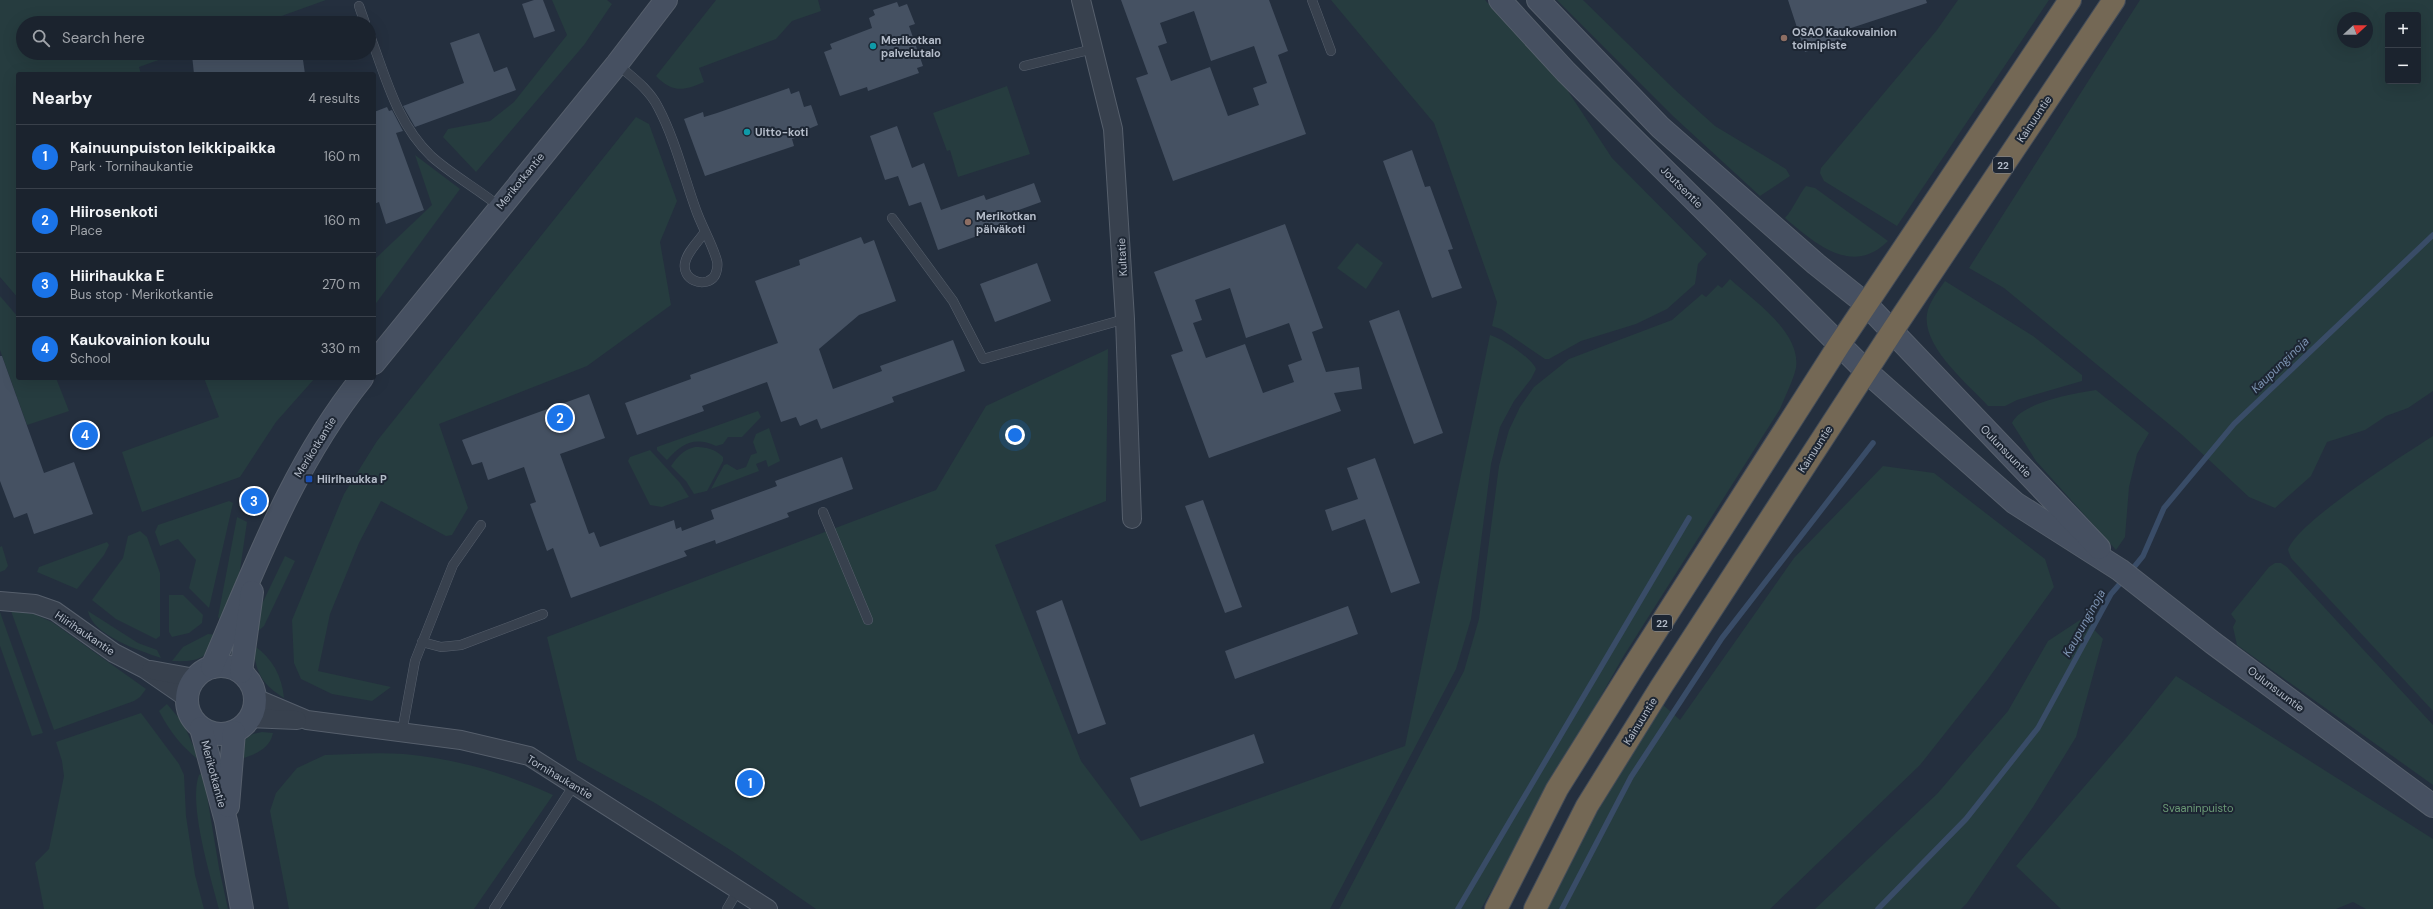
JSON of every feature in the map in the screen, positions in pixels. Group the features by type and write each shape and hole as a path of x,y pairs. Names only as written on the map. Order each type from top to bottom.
{"highway":[{"name":"22","path":"1496,909 1557,789 1839,345 2070,0"},
{"name":"Kainuuntie","path":"1534,909 1587,806 1866,371 2114,0"}],"main road":[{"name":"Merikotkantie","path":"376,361 617,64 666,0"},
{"name":"Joutsentie","path":"1500,0 1566,72 1866,371"},
{"path":"1538,0 1660,127 1816,264 1866,304 1893,330"},
{"name":"Oulunsuuntie","path":"1893,330 2067,528 2213,643 2433,806"},
{"name":"Oulunsuuntie","path":"1866,371 2015,502 2067,528"},
{"name":"Merikotkantie","path":"246,716 218,734 201,728 193,720 188,709 187,698 203,672 256,565 274,519 295,478 321,435 361,380"},
{"name":"Merikotkantie","path":"226,821 246,716 248,679 241,672 256,565"},
{"path":"203,672 232,667 241,672"},
{"name":"Merikotkantie","path":"201,728 226,821 242,909"}],"street":[{"name":"Kultatie","path":"1081,0 1113,129 1125,319 1132,519"},
{"name":"Hiirihaukantie","path":"0,601 35,604 55,612 114,653 145,669 187,698"},
{"name":"Hiirihaukantie","path":"145,669 203,672"},
{"name":"Tornihaukantie","path":"246,716 307,720 461,740 529,756 768,909"}],"lane":[{"path":"1312,0 1331,51"},
{"path":"359,6 363,16"},
{"path":"1024,66 1093,48"},
{"path":"376,52 396,108 411,134 432,157 500,207"},
{"path":"617,64 642,85 658,107 704,233 717,262 717,271 714,278 702,283 694,282 688,276 684,266 687,257 704,233"},
{"path":"892,218 953,301 983,359 1125,319"},
{"path":"823,512 868,620"},
{"path":"402,732 415,662 422,642 453,564 481,525"},
{"path":"422,642 441,647 461,645 543,614"},
{"path":"494,909 574,785"},
{"path":"727,909 738,890"}],"green space":[{"path":"0,0 326,0 281,16 16,16 16,60 158,60 139,67 140,72 16,72 16,296 0,277"},
{"path":"552,0 607,0 612,4 584,45 476,172 443,137 448,129 490,121 514,102 567,35"},
{"path":"716,0 818,0 821,11 792,21 776,39 699,68 704,82 684,89 678,89 662,82 656,76"},
{"path":"1331,0 1485,0 1562,82 1612,158 1707,254 1698,264 1695,284 1667,309 1636,324 1581,341 1549,359 1545,359 1501,329 1492,326 1497,302 1434,123"},
{"path":"1557,0 1583,0 1674,89 1715,126 1786,169 1790,176 1760,196 1674,117"},
{"path":"1958,0 2049,0 1897,226 1824,181 1820,173 1821,168 1937,30"},
{"path":"2140,0 2433,0 2433,391 2408,408 2386,416 2365,430 2327,442 2311,476 2275,508 2249,497 2181,434 2004,288 1969,268"},
{"path":"1007,86 1030,154 958,177 950,150 947,151 933,113"},
{"path":"636,117 649,124 677,201 660,242 671,305 587,366 439,424 468,508 452,535 446,536 381,501 359,543 330,614 318,671 391,687 372,701 332,694 301,679 294,663 292,620 344,494 377,441"},
{"path":"415,155 460,189 376,303 376,258 432,205"},
{"path":"1806,186 1815,188 1888,241 1874,251 1861,256 1848,256 1821,246 1785,218"},
{"path":"1357,243 1383,263 1366,289 1337,268"},
{"path":"1730,279 1763,307 1784,330 1796,355 1796,368 1791,383 1780,409 1623,657 1481,909 1339,909 1464,671 1479,619 1499,466 1509,430 1520,407 1534,387 1569,359 1672,320 1702,294 1706,297 1718,285 1722,288"},
{"path":"1945,281 2033,336 2082,375 2082,381 2017,400 2005,406 1988,406 1948,364 1939,352 1927,327 1928,310"},
{"path":"0,296 16,315 16,380 57,380 69,411 27,425 0,350"},
{"path":"1490,335 1523,354 1529,359 1536,369 1531,379 1514,401 1500,427 1491,464 1471,619 1456,669 1330,909 816,909 732,851 655,803 577,760 547,637 936,490 986,406 1108,349 1106,501 995,545 1081,761 1141,841 1405,746"},
{"path":"205,380 313,380 276,422 240,477 142,512 122,452 219,417"},
{"path":"2096,390 2149,433 2137,454 2129,487 2125,537 2116,550 2036,461 2012,423 2017,416 2026,410 2049,400 2062,396"},
{"path":"758,411 761,417 742,437 728,437 723,444 716,446 702,442 689,443 678,449 667,460 657,450 657,447"},
{"path":"769,428 780,461 768,467 766,460 756,464 759,471 711,489 724,465 727,464 737,470 746,467 751,455 757,453 753,442 756,434"},
{"path":"2433,436 2433,711 2291,558 2288,550 2296,538 2330,506"},
{"path":"695,447 714,450 723,457 723,461 707,491 694,494 686,481 671,466 681,454"},
{"path":"650,450 680,483 689,497 662,507 650,505 628,461 630,457"},
{"path":"1883,466 1934,473 2045,559 2054,587 1988,679 1920,765 1770,909 1542,909 1560,874 1662,704 1680,720 1794,558"},
{"path":"229,501 233,503 209,608 189,588 196,560 178,539 160,546 155,532 158,525"},
{"path":"237,517 247,522 240,570 223,623 218,617"},
{"path":"140,531 147,537 160,573 160,636 156,639 116,619 92,600 123,558 128,536"},
{"path":"107,542 109,545 104,555 77,589 37,572 39,567"},
{"path":"2,546 8,566 5,570 0,572 0,547"},
{"path":"285,556 295,561 264,626 257,632 260,608"},
{"path":"2275,563 2281,563 2287,567 2433,725 2433,785 2237,645 2233,627 2236,621 2231,614 2269,567"},
{"path":"169,595 183,595 203,615 202,623 189,633 172,637 169,632"},
{"path":"11,611 34,614 52,622 146,689 140,697 134,701 54,730"},
{"path":"88,611 138,643 157,650 161,658 141,651 107,635 91,620"},
{"path":"0,612 43,733 32,736 0,646"},
{"path":"2083,618 2103,639 2076,737 2033,807 1967,903 1961,909 1815,909 1937,794 2008,711 2048,641"},
{"path":"208,634 220,635 206,654 196,660 172,661 183,647"},
{"path":"253,645 271,661 281,682 284,698 264,682 258,670"},
{"name":"Svaaninpuisto","path":"2176,676 2433,839 2433,909 2366,909 2353,902 2336,909 2061,909 2016,866 2127,737"},
{"path":"167,704 183,723 200,761 187,750 163,719 159,711"},
{"path":"141,713 179,764 184,775 186,816 195,875 204,909 44,909 35,863 49,849 64,776 62,761 56,742"},
{"path":"262,732 273,733 269,743 251,756 240,759 244,740 253,734"},
{"path":"394,753 443,759 481,768 517,780 553,795 474,909 289,909 270,811 276,793 297,768 325,755"},
{"path":"203,772 219,868 228,909 219,909 206,861 198,822 196,788 199,775"}],"building":[{"path":"534,0 543,0 555,31 534,38 522,4"},
{"path":"1121,0 1269,0 1288,51 1278,55 1306,134 1173,181 1136,78 1148,74","holes":["1194,11 1211,61 1254,46 1267,83 1253,88 1259,105 1228,116 1210,67 1171,81 1158,46 1167,43 1160,23"]},
{"name":"OSAO Kaukovainion toimipiste","path":"1788,0 1926,0 1927,3 1839,32 1842,40 1805,52"},
{"name":"Merikotkan palvelutalo","path":"897,2 899,7 907,4 915,24 909,26 923,66 917,68 919,73 868,91 867,87 840,96 824,52 832,49 830,44 872,28 869,18 875,15 873,10"},
{"path":"479,33 494,72 507,67 516,90 415,127 403,106 464,83 450,43"},
{"path":"193,60 303,60 305,72 194,72"},
{"name":"Uitto-koti","path":"789,88 791,94 799,91 804,107 811,105 818,125 806,130 807,134 792,139 794,146 705,176 684,119 703,112 704,117"},
{"path":"387,107 389,111 392,110 403,131 396,133 424,210 386,224 379,202 376,203 376,111"},
{"path":"897,126 912,168 924,163 941,210 984,195 986,200 1034,183 1041,202 1005,215 1008,225 938,250 921,202 909,206 898,176 885,180 870,136"},
{"path":"1412,150 1425,187 1430,186 1453,249 1448,250 1462,288 1432,298 1383,161"},
{"path":"1285,224 1323,328 1312,332 1326,372 1359,367 1362,389 1334,393 1341,411 1209,458 1171,355 1183,351 1154,272","holes":["1230,288 1246,338 1289,323 1302,360 1288,365 1294,382 1263,393 1245,344 1206,358 1193,323 1202,320 1195,300"]},
{"path":"861,237 864,244 874,240 896,301 859,315 819,349 833,389 882,371 880,366 953,340 965,371 892,397 894,402 821,429 817,419 800,426 796,417 781,422 767,382 702,406 704,411 637,435 625,403 691,379 690,375 778,343 755,281 800,265 799,260"},
{"path":"1037,263 1051,301 995,322 980,284"},
{"path":"1399,310 1443,433 1414,444 1369,321"},
{"path":"0,356 2,356 44,473 74,462 93,514 34,534 27,513 14,518 0,481"},
{"path":"589,394 605,438 560,454 589,534 594,532 600,547 674,520 676,529 681,527 682,531 714,519 711,510 777,486 775,481 842,457 853,489 787,513 789,517 716,544 715,540 684,551 687,556 571,598 553,548 547,551 530,504 536,502 524,467 488,480 482,462 472,465 462,440"},
{"path":"1375,458 1420,583 1391,593 1365,519 1332,531 1325,510 1358,499 1347,468"},
{"path":"1203,500 1242,607 1225,613 1185,506"},
{"path":"1062,600 1106,724 1078,734 1036,611"},
{"path":"1348,606 1358,634 1235,679 1225,651"},
{"path":"1254,734 1264,763 1140,807 1130,778"}],"waterway":[{"name":"Kaupunginoja","path":"2130,572 2143,556 2164,508 2234,424 2433,235"},
{"path":"1562,909 1631,777 1722,638 1873,443"},
{"path":"1458,909 1689,518"},
{"name":"Kaupunginoja","path":"1878,909 1966,819 2038,728 2111,594 2124,579"}],"place":[{"name":"OSAO Kaukovainion toimipiste","path":"1784,38"},
{"name":"Merikotkan palvelutalo","path":"873,46"},
{"name":"Uitto-koti","path":"747,132"},
{"name":"Merikotkan päiväkoti","path":"968,222"},
{"name":"Hiirosenkoti","path":"560,418"},
{"name":"Kaukovainion koulu","path":"85,435"},
{"name":"Hiirihaukka P","path":"309,479"},
{"name":"Hiirihaukka E","path":"254,501"},
{"name":"Kainuunpuiston leikkipaikka","path":"750,783"}]}
